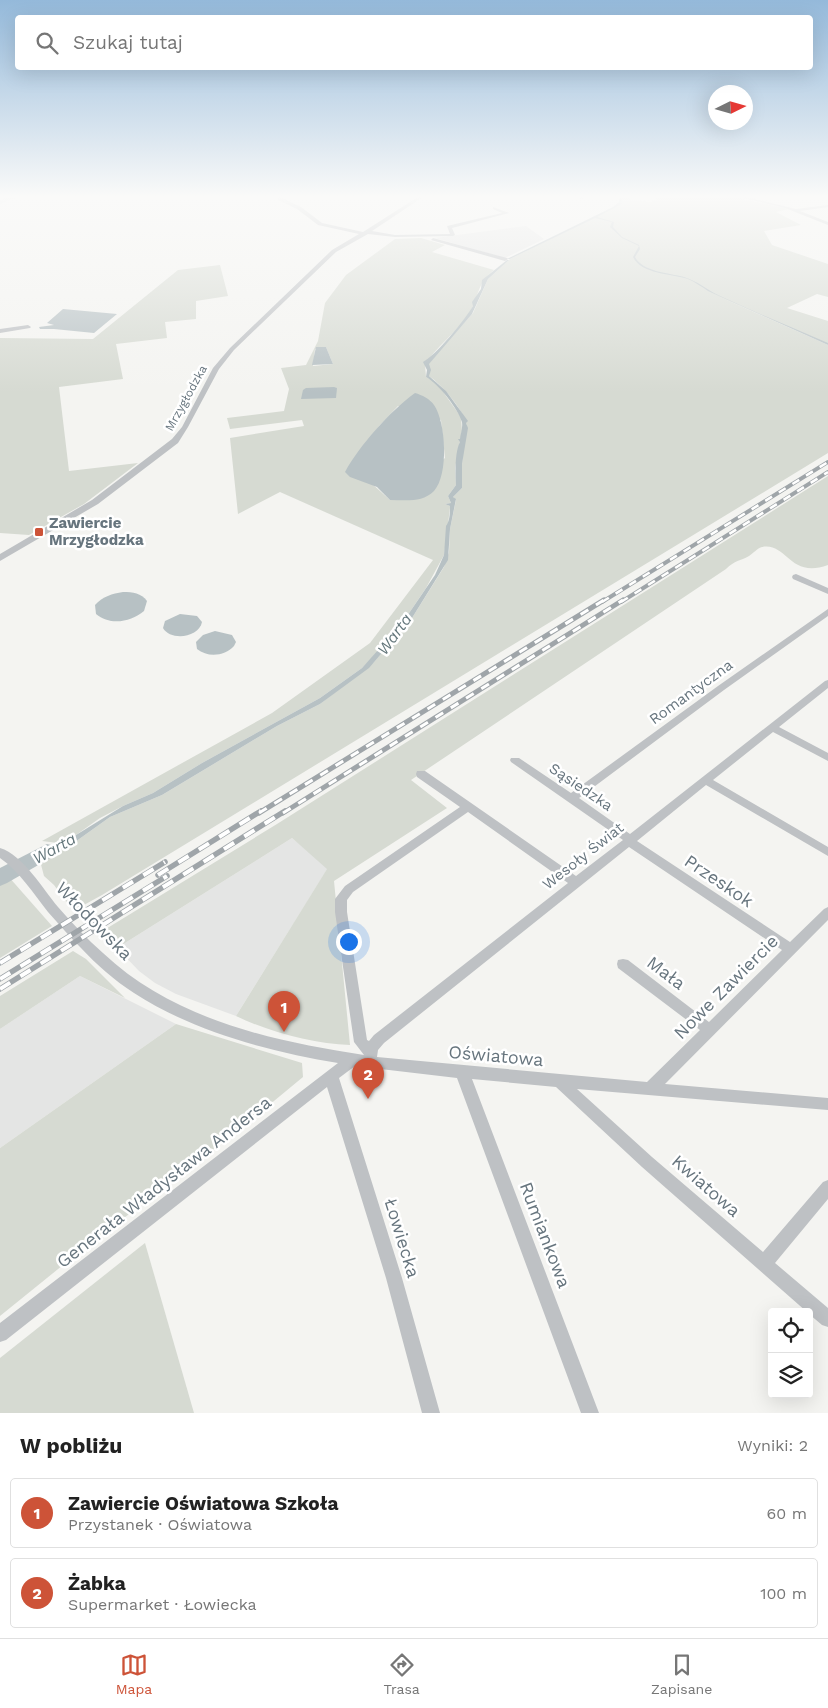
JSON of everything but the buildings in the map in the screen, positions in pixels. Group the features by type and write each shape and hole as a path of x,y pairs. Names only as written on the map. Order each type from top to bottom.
{"street":[{"name":"Mrzygłodzka","path":"0,558 96,502 175,440 185,427 223,358 324,261"},
{"path":"0,331 28,328"},
{"path":"796,577 828,591"},
{"name":"Romantyczna","path":"572,798 828,612"},
{"name":"Wesoły Świat","path":"370,1058 372,1048 379,1039 828,683"},
{"path":"772,727 828,757"},
{"name":"Sąsiedzka","path":"515,760 572,798 629,840"},
{"path":"421,774 576,882"},
{"path":"706,780 828,852"},
{"path":"370,1058 361,1042 359,1033 342,921 341,898 349,889 468,807"},
{"name":"Przeskok","path":"629,840 790,949"},
{"name":"Włodowska","path":"4,855 109,967 137,989 169,1006"},
{"name":"Nowe Zawiercie","path":"651,1088 828,912"},
{"name":"Mała","path":"623,964 710,1030"},
{"name":"Oświatowa","path":"169,1006 210,1024 270,1043 294,1050 352,1060 370,1058 462,1072 828,1104"},
{"name":"Generała Władysława Andersa","path":"0,1334 352,1060"},
{"name":"Rumiankowa","path":"462,1072 590,1413"},
{"name":"Łowiecka","path":"332,1076 394,1278 431,1413"},
{"name":"Kwiatowa","path":"559,1081 647,1162 828,1319"},
{"path":"765,1263 828,1186"}],"shaded area":[{"path":"365,261 463,261 494,270 483,282 469,313 425,364 426,377 436,382 461,417 462,431 455,468 456,485 448,496 451,503 445,504 450,506 450,508 444,555 426,588 403,622 371,659 362,668 320,698 202,763 153,793 100,818 76,835 58,843 42,841 272,713 370,643 433,560 280,492 238,514 230,438 304,426 302,420 230,429 227,418 284,411 289,389 281,368 306,365 318,341 325,303 346,275","holes":["326,347 333,364 313,366 315,349","398,406 441,420 445,458 390,500 350,464 380,425"]},
{"path":"508,261 819,261 828,264 828,297 817,294 787,308 828,321 828,344 718,296 828,345 828,453 73,911 54,885 44,876 39,857 75,842 110,817 162,795 277,726 320,704 374,662 412,618 444,567 449,552 450,529 456,500 453,497 462,488 462,461 467,429 458,406 429,376 429,362 473,313 488,279"},
{"path":"220,265 228,296 196,301 196,319 165,322 167,338 116,344 123,379 59,387 69,471 138,463 84,504 29,535 0,533 0,338 93,339 178,270"},
{"path":"828,476 828,565 815,568 805,567 770,547 760,548 732,564 411,780 447,808 334,881 350,1045 292,1036 236,1016 327,869 292,838 117,948 96,935 277,824"},
{"path":"292,838 328,868 236,1016 176,994 155,983 139,971 117,948"},
{"path":"8,876 52,926 0,958 0,881"},
{"path":"73,951 86,959 125,998 80,976 0,1029 0,996"},
{"path":"80,976 176,1024 0,1148 0,1029"},
{"path":"176,1024 302,1063 303,1077 245,1125 68,1261 0,1316 0,1148"},
{"path":"145,1243 194,1413 0,1413 0,1358"}],"water":[{"path":"508,261 488,279 472,314 429,364 431,370 429,376 446,391 468,421 466,423 468,428 462,464 462,488 453,497 456,499 450,529 448,560 412,618 369,668 320,704 277,726 162,795 110,817 75,842 29,864 25,860 76,835 123,806 153,793 202,763 320,698 362,668 403,622 435,575 444,555 446,526 450,508 450,506 445,504 451,503 448,496 456,485 456,456 462,427 460,417 452,404 437,385 426,377 427,370 423,362 442,345 469,313 473,306 472,302 481,289 482,280"},
{"path":"636,261 650,269 689,279 718,295 828,343 828,345 708,291 688,279 650,270"},
{"path":"63,309 117,314 94,333 40,329 39,327 54,325 47,323"},
{"path":"316,347 326,347 333,364 312,365"},
{"path":"306,388 337,388 336,398 301,399 303,390"},
{"path":"415,393 430,401 438,413 444,448 442,473 439,483 429,495 414,500 390,500 377,487 350,477 345,472 376,429 405,400"},
{"path":"123,592 130,592 145,598 147,601 144,611 133,618 120,621 108,620 96,614 95,605 101,599"},
{"path":"180,614 197,616 202,622 196,632 178,636 172,635 163,628 165,621"},
{"path":"215,631 232,635 236,642 234,646 226,652 216,655 206,654 197,649 196,642 203,635"}],"waterway":[{"name":"Warta","path":"0,878 47,851"}],"railway":[{"path":"602,602 828,462"},
{"path":"621,602 828,472"},
{"path":"259,813 604,600"},
{"path":"283,813 623,600"},
{"path":"158,875 261,811"},
{"path":"0,989 285,811"},
{"path":"0,963 165,862"},
{"path":"0,979 167,876"}],"place":[{"name":"Zawiercie Mrzygłodzka","path":"39,532"},
{"name":"Zawiercie Oświatowa Szkoła","path":"284,1032"},
{"name":"Żabka","path":"368,1099"}]}
